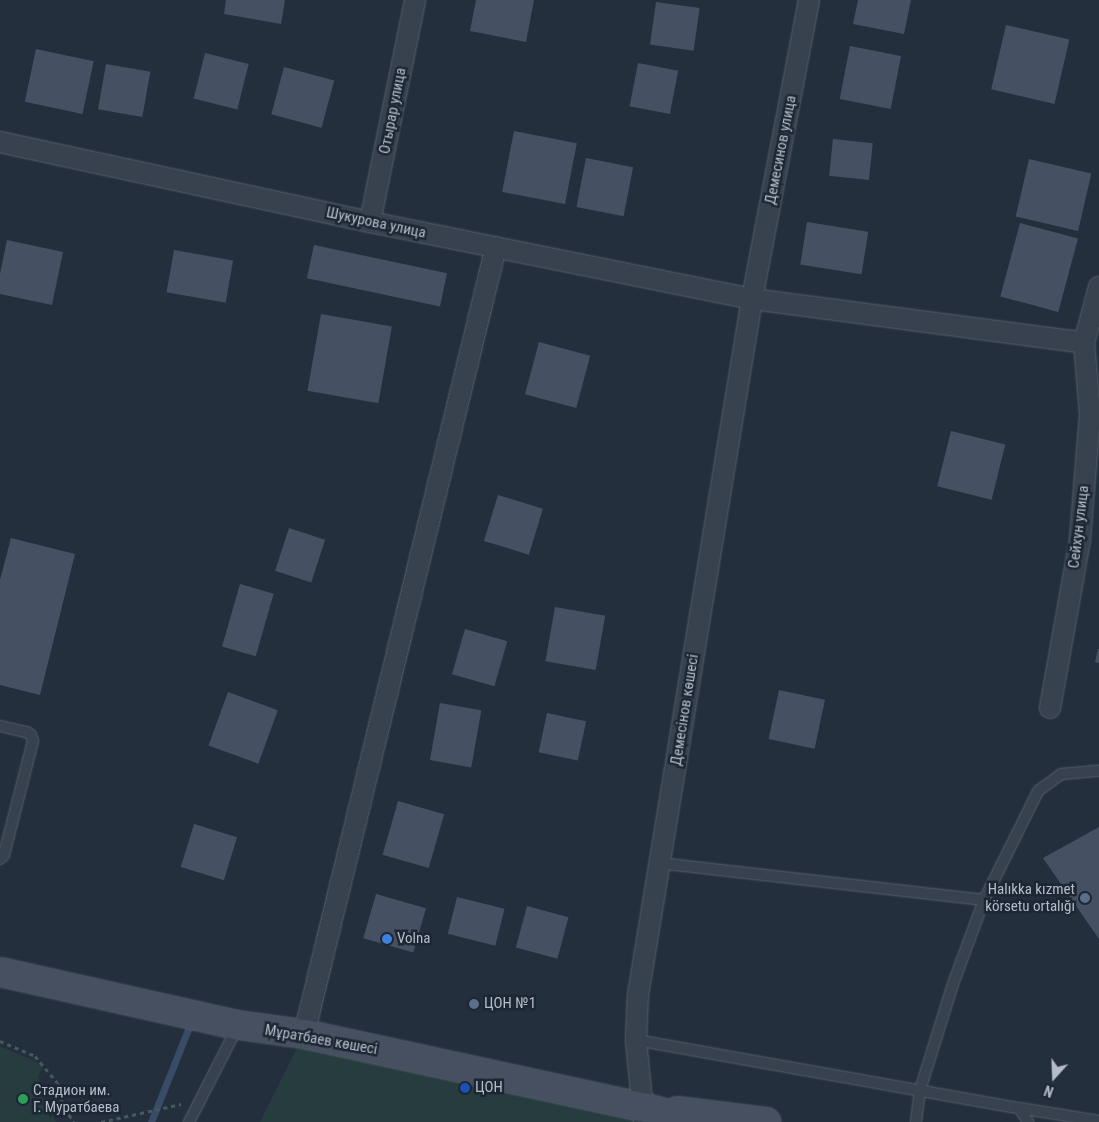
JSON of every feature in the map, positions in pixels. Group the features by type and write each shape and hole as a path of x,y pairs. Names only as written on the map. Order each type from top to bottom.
{"street":[{"name":"Отырар улица","path":"370,222 415,0"},
{"name":"Демесинов улица","path":"752,300 809,0"},
{"name":"Шукурова улица","path":"0,142 370,222 752,300 1084,343"},
{"path":"304,1034 496,248"},
{"name":"Сейхун улица","path":"1050,708 1080,539 1090,414 1084,343 1099,287"},
{"name":"Демесінов көшесі","path":"643,1114 636,1040 638,995 752,300"},
{"name":"Мұратбаев көшесі","path":"0,972 238,1025 304,1034 643,1114"},
{"path":"643,1114 696,1122"},
{"path":"643,1114 766,1122"}],"lane":[{"path":"0,726 27,732 32,736 32,741 4,855 0,859"},
{"path":"916,1122 920,1090 952,984 984,900 1038,791 1061,774 1099,771"},
{"path":"659,863 984,900"},
{"path":"189,1122 238,1025"},
{"path":"636,1040 1099,1121"},
{"path":"1019,1108 1028,1122"}],"path":[{"path":"0,1041 35,1056 58,1083 64,1108 74,1122"},
{"path":"101,1122 199,1100"}],"green space":[{"path":"304,1034 643,1107 637,1122 260,1122"},
{"name":"Стадион им. Г. Муратбаева","path":"0,1046 43,1065 38,1077 56,1122 0,1122"}],"building":[{"path":"226,0 285,0 281,24 224,14"},
{"path":"476,0 534,0 526,42 470,31"},
{"path":"858,0 911,0 904,34 853,24"},
{"path":"656,2 700,8 694,51 650,45"},
{"path":"1006,25 1069,40 1054,104 991,89"},
{"path":"850,46 901,56 891,109 840,99"},
{"path":"36,49 94,61 82,114 25,102"},
{"path":"205,53 249,64 237,109 194,99"},
{"path":"638,63 678,71 670,114 630,106"},
{"path":"106,64 150,72 142,117 98,109"},
{"path":"284,67 334,80 322,128 271,114"},
{"path":"514,131 577,143 565,204 502,192"},
{"path":"833,139 873,143 869,180 829,176"},
{"path":"586,158 633,167 624,216 576,207"},
{"path":"1029,159 1091,173 1078,231 1016,216"},
{"path":"807,222 868,232 862,274 800,264"},
{"path":"1020,223 1078,239 1058,312 1000,296"},
{"path":"7,240 63,252 52,305 0,294 0,274"},
{"path":"314,245 447,273 440,307 307,278"},
{"path":"174,250 233,260 226,303 167,292"},
{"path":"321,314 392,327 378,403 307,391"},
{"path":"539,342 590,356 576,408 525,394"},
{"path":"951,431 1005,445 992,500 937,486"},
{"path":"498,495 543,509 529,555 484,541"},
{"path":"289,528 325,540 311,583 275,571"},
{"path":"11,538 75,554 40,695 0,685 0,580"},
{"path":"240,584 274,594 256,656 222,646"},
{"path":"555,607 605,616 596,670 545,661"},
{"path":"465,629 507,641 494,686 452,674"},
{"path":"1099,649 1099,663 1095,662"},
{"path":"779,690 825,700 815,749 769,739"},
{"path":"228,692 278,710 258,764 209,746"},
{"path":"440,703 481,710 471,767 430,760"},
{"path":"547,713 586,721 578,760 539,752"},
{"path":"398,801 444,814 429,868 383,855"},
{"path":"194,824 237,837 224,880 181,867"},
{"name":"Halıkka kızmet körsetu ortalığı","path":"1099,827 1099,939 1043,858"},
{"path":"376,894 426,908 413,953 363,938"},
{"path":"457,897 505,909 495,946 448,934"},
{"path":"527,906 569,917 557,959 516,948"}],"waterway":[{"path":"151,1122 189,1027 196,1027"}],"place":[{"name":"Halıkka kızmet körsetu ortalığı","path":"1085,898"},
{"name":"Volna","path":"387,939"},
{"name":"ЦОН №1","path":"474,1004"},
{"name":"ЦОН","path":"465,1088"},
{"name":"Стадион им. Г. Муратбаева","path":"23,1099"}]}
